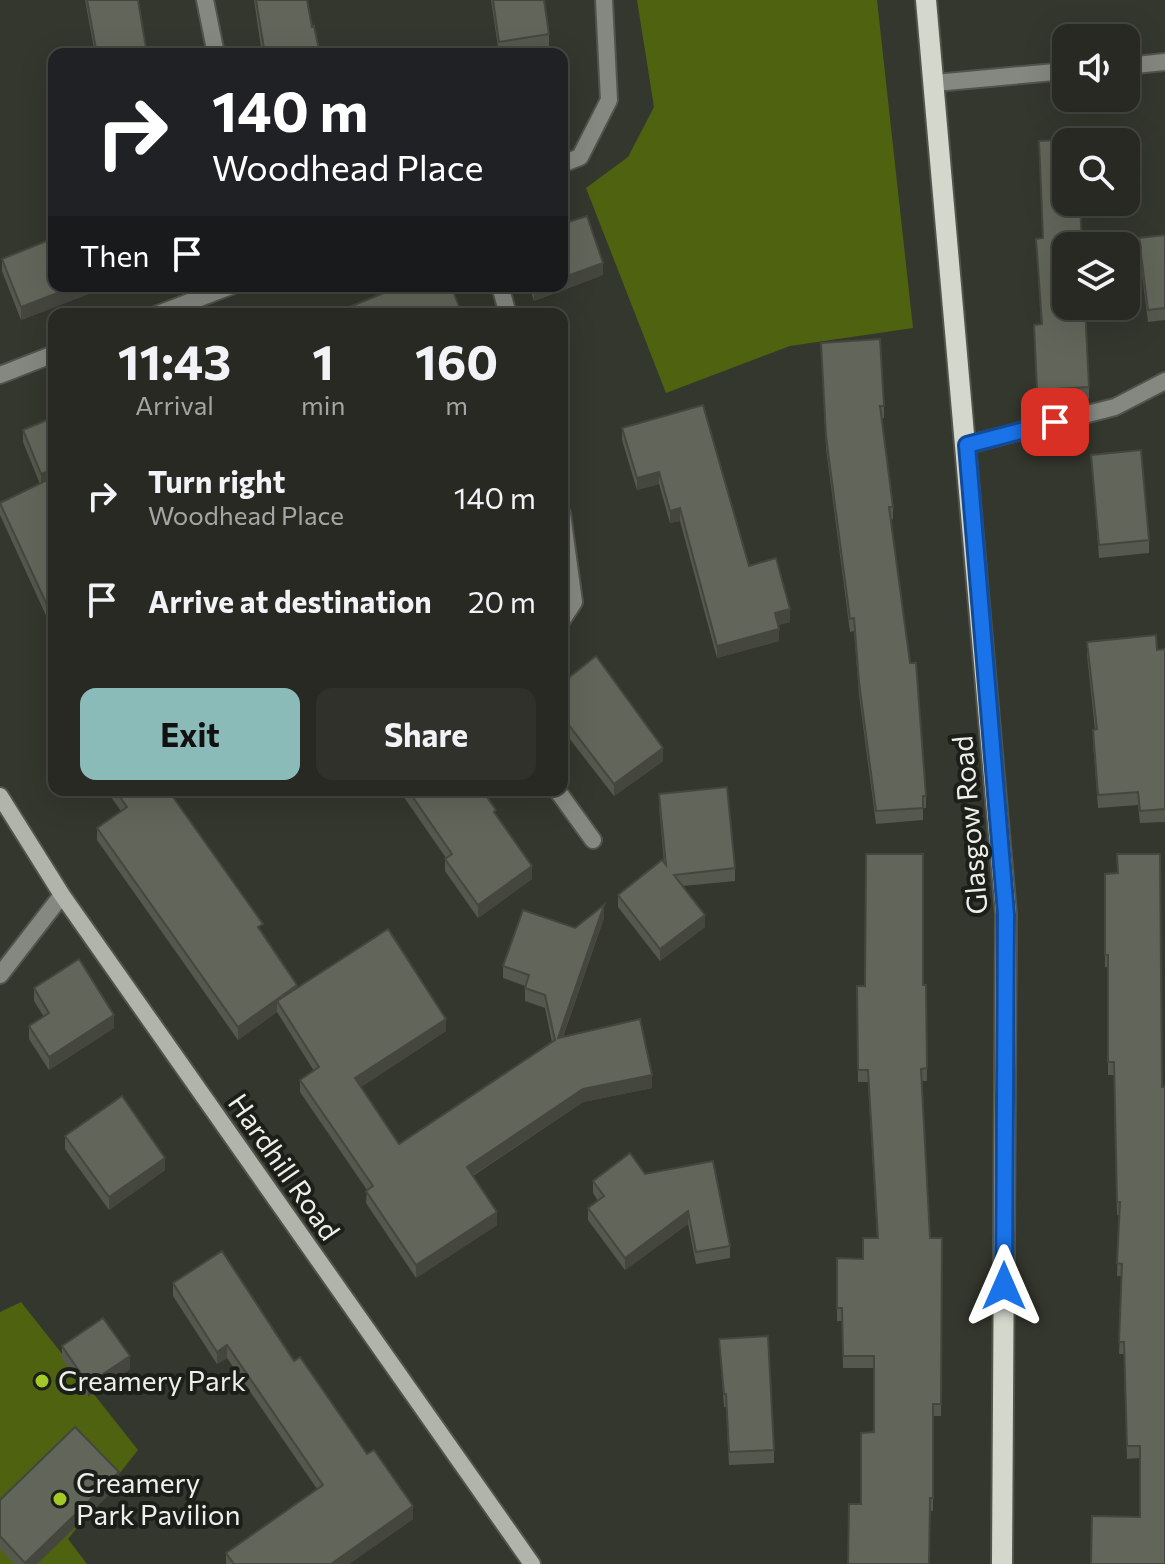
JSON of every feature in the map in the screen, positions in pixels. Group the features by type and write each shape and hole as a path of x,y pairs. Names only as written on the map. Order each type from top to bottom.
{"main road":[{"name":"Glasgow Road","path":"926,0 1006,914 1002,1564"},
{"name":"Hardhill Road","path":"0,796 62,895 532,1564"}],"street":[{"path":"205,0 215,48"},
{"path":"568,162 580,157 609,100 604,0"},
{"path":"1140,65 1165,62"},
{"path":"935,83 1052,72"},
{"path":"174,308 215,292"},
{"path":"0,375 48,356"},
{"path":"967,445 1115,407 1165,381"},
{"path":"568,558 574,602 568,611"},
{"path":"561,796 593,840"},
{"path":"0,975 62,895"}],"green space":[{"path":"637,0 877,0 913,328 790,346 666,393 586,188 628,157 654,107"},
{"name":"Creamery Park","path":"21,1302 138,1450 68,1539 87,1564 0,1564 0,1312"}],"building":[{"path":"87,0 138,0 146,48 96,48"},
{"path":"256,0 307,0 319,48 264,48"},
{"path":"493,0 544,0 549,34 499,42"},
{"path":"1052,140 1052,216 1081,216 1081,232 1052,232 1052,320 1086,320 1089,387 1037,390 1034,325 1042,324 1036,239 1043,238 1039,141"},
{"path":"587,216 603,263 568,276 568,222"},
{"path":"1165,235 1165,308 1148,310 1140,238"},
{"path":"48,240 48,292 60,292 21,307 2,259"},
{"path":"386,292 453,292 460,308 347,308"},
{"path":"880,339 884,406 880,406 893,507 889,507 910,663 916,663 926,796 923,796 923,808 876,811 854,618 850,619 826,436 821,343"},
{"path":"703,405 749,566 776,558 790,609 775,613 779,629 717,646 680,508 670,511 659,472 637,478 622,428"},
{"path":"48,420 48,471 41,474 23,430"},
{"path":"1141,450 1149,540 1099,545 1091,455"},
{"path":"47,480 48,607 0,503"},
{"path":"1156,635 1157,650 1165,649 1165,809 1140,811 1138,792 1098,795 1093,730 1097,729 1087,642"},
{"path":"596,656 663,748 614,784 568,724 568,678"},
{"path":"727,787 735,868 674,875 705,915 660,949 618,895 662,860 666,865 659,794"},
{"path":"119,796 172,796 263,924 258,927 297,985 238,1027 97,828 127,807"},
{"path":"412,796 486,796 532,866 478,905 445,859 452,854"},
{"path":"866,854 923,854 923,985 926,985 927,1068 921,1069 930,1238 942,1238 941,1404 933,1404 929,1564 848,1564 849,1504 861,1504 861,1433 874,1432 874,1356 843,1356 842,1308 837,1308 837,1258 863,1259 863,1238 878,1238 868,1070 858,1070 857,986 865,986"},
{"path":"1117,854 1160,854 1162,1087 1165,1087 1165,1564 1091,1564 1092,1516 1140,1517 1140,1446 1127,1446 1124,1342 1119,1342 1122,1264 1117,1263 1120,1202 1117,1202 1114,1062 1108,1062 1105,874 1118,873"},
{"path":"604,905 558,1038 640,1019 652,1075 583,1089 467,1167 497,1212 416,1265 366,1191 373,1186 300,1080 319,1067 277,1001 388,929 446,1019 355,1078 399,1144 555,1040 545,995 525,988 529,975 503,966 523,910 575,928"},
{"path":"79,959 114,1015 49,1057 29,1026 49,1013 34,988"},
{"path":"122,1096 165,1158 109,1197 65,1136"},
{"path":"630,1153 645,1174 713,1161 730,1246 696,1252 688,1211 625,1258 588,1208 604,1196 593,1181"},
{"path":"222,1251 294,1361 300,1357 367,1454 374,1450 413,1506 331,1564 234,1564 226,1553 323,1485 227,1345 217,1352 173,1283"},
{"path":"103,1318 130,1356 88,1384 62,1346"},
{"path":"768,1336 774,1450 729,1452 719,1339"},
{"name":"Creamery Park Pavilion","path":"75,1427 119,1472 25,1563 0,1536 0,1500"}],"place":[{"name":"Creamery Park","path":"42,1381"},
{"name":"Creamery Park Pavilion","path":"60,1499"}],"route":[{"path":"1004,1286 1006,914 967,445 1055,422"}]}
